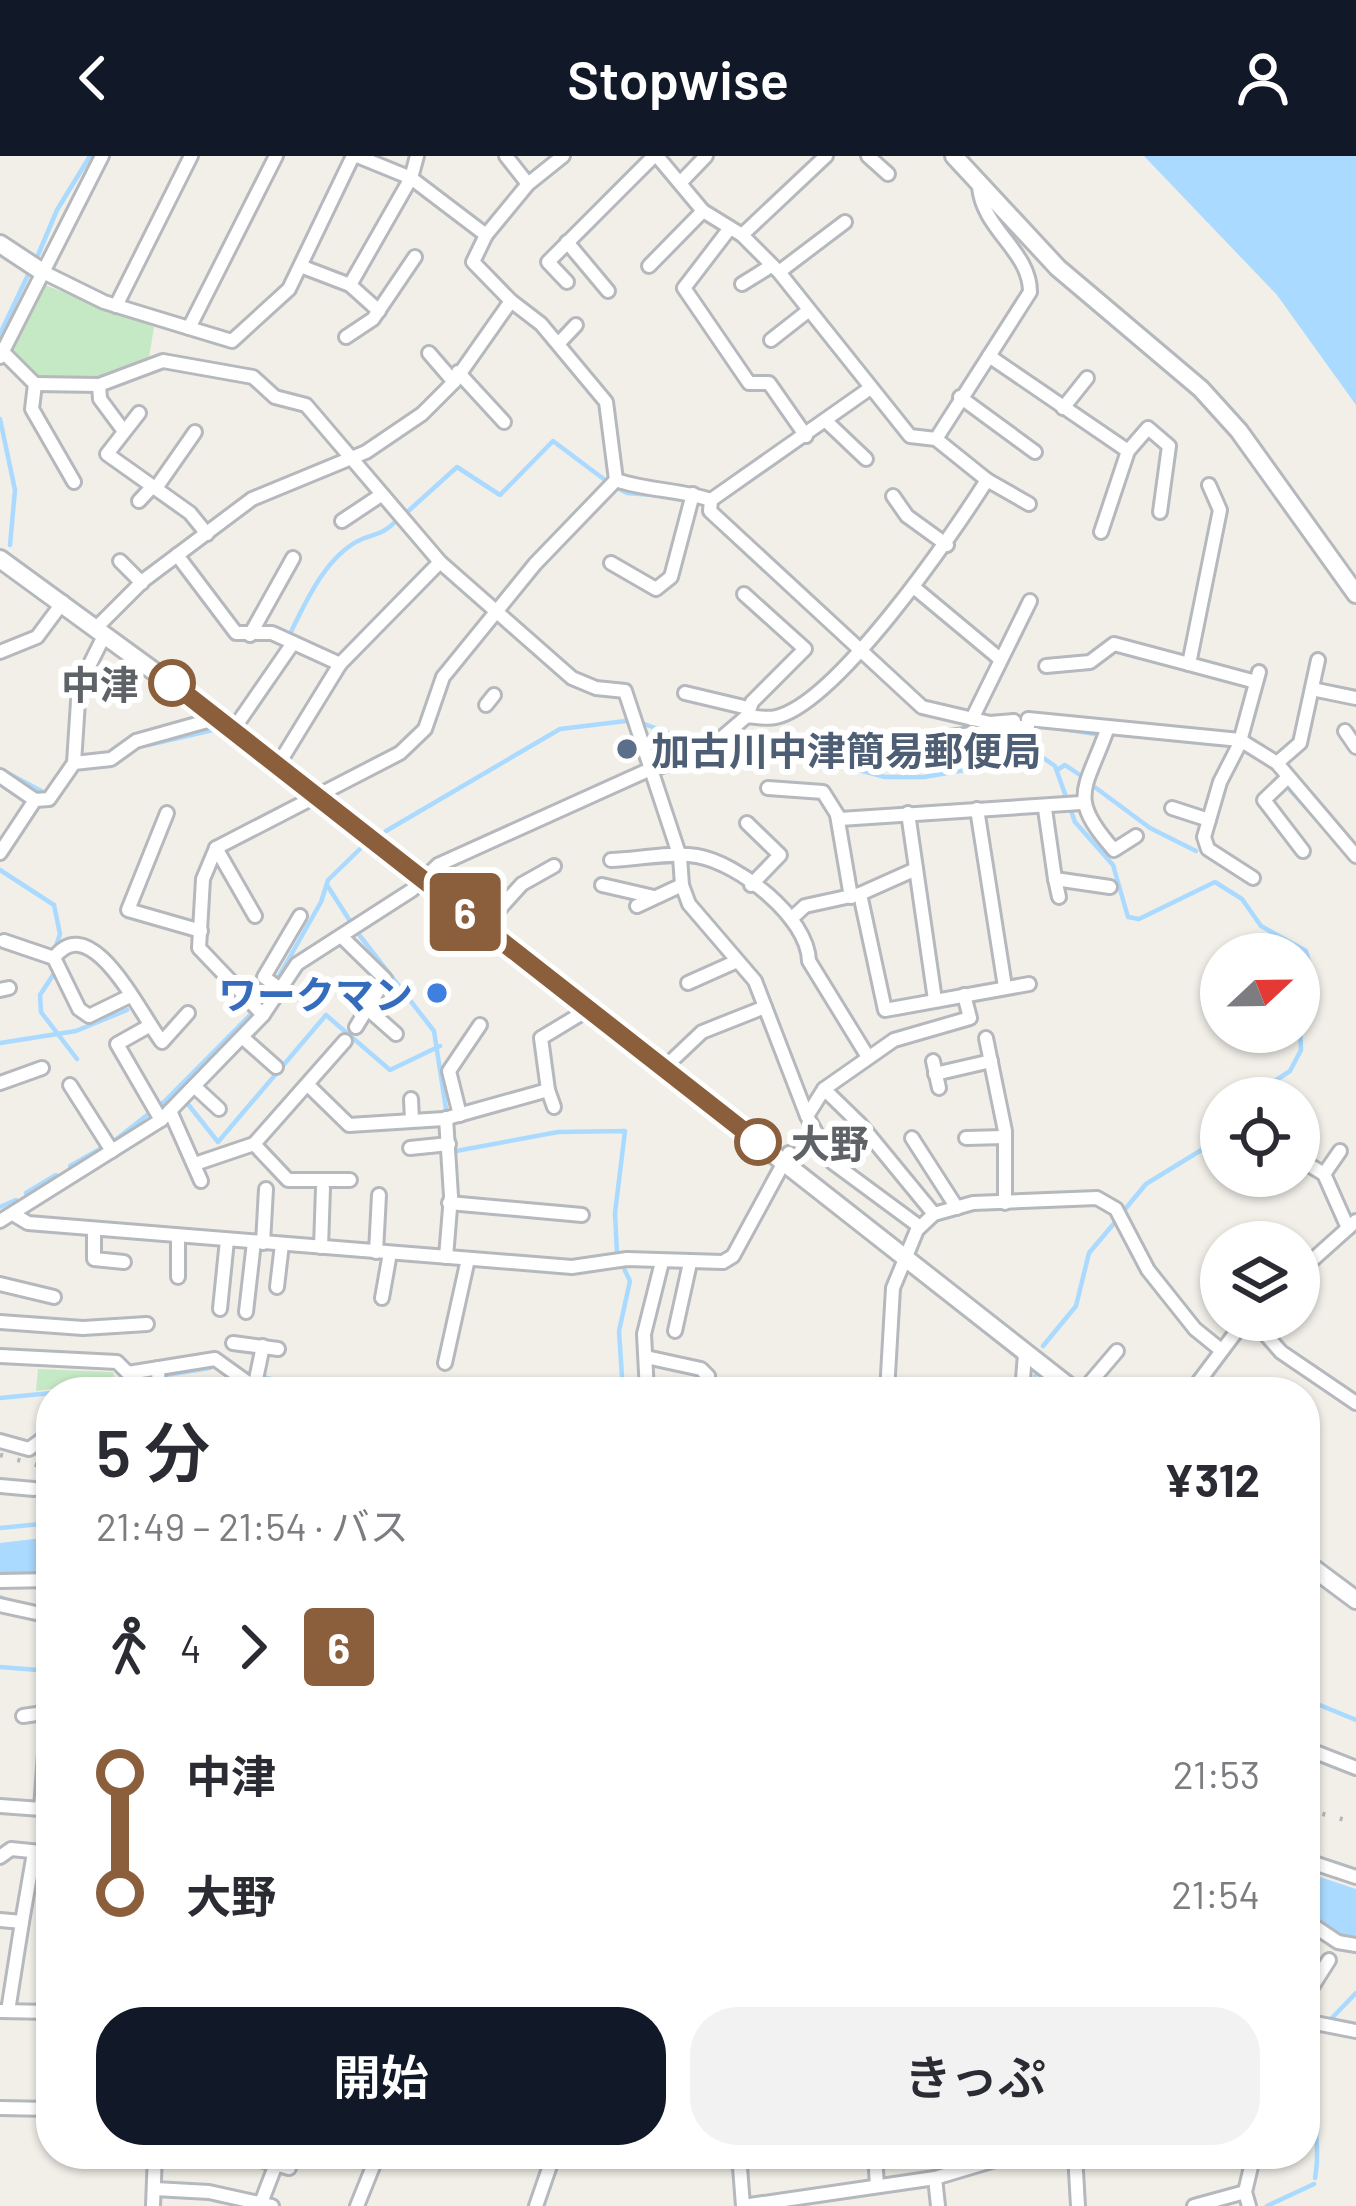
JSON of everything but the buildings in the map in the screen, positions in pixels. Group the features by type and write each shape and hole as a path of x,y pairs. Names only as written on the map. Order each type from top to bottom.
{"street":[{"path":"102,156 2,350 35,384 99,386 163,362 253,377 275,397 306,405 440,562 572,677 596,688 625,691 680,857 689,904 755,981 825,1152 848,1179 920,1227"},
{"path":"116,306 191,156"},
{"path":"189,328 276,156"},
{"path":"0,244 40,271 116,306 232,341 289,289 355,156 411,178 486,235"},
{"path":"350,285 411,178 416,156"},
{"path":"506,156 528,184"},
{"path":"563,156 528,184 486,235 472,262 559,343 605,403 616,480"},
{"path":"567,282 548,262 655,156 703,211 736,231 775,269 910,436 936,439 987,480 1029,504"},
{"path":"681,182 706,156"},
{"path":"806,436 770,383 749,383 684,288 736,231 826,156"},
{"path":"868,156 888,174"},
{"path":"954,156 1058,268 1201,389 1239,431 1356,594"},
{"path":"936,439 1030,292 1030,274 982,210 980,188"},
{"path":"649,266 703,211"},
{"path":"742,284 842,228"},
{"path":"567,242 608,290"},
{"path":"346,337 379,311 416,257"},
{"path":"303,267 350,285 379,311"},
{"path":"0,776 35,800 50,799 74,763 79,686 99,634 142,583 252,499 389,438 456,377 512,301"},
{"path":"771,340 808,311"},
{"path":"559,343 575,325"},
{"path":"429,353 504,422"},
{"path":"989,356 1128,451"},
{"path":"1063,408 1087,378"},
{"path":"35,384 32,409 54,463 74,482"},
{"path":"99,386 100,399 123,430"},
{"path":"711,500 869,389"},
{"path":"960,397 1035,452"},
{"path":"139,413 107,454 190,512 208,534"},
{"path":"826,422 866,459"},
{"path":"1101,532 1122,498 1128,451 1148,428 1169,446 1160,512"},
{"path":"139,501 195,432"},
{"path":"616,480 645,490 711,500"},
{"path":"262,1015 199,949 203,879 216,848 316,794 373,771 425,729 443,677 535,564 616,480"},
{"path":"685,693 708,690 747,712 775,718 801,706 916,589 987,480"},
{"path":"1189,664 1220,510 1209,485"},
{"path":"1165,492 1180,496"},
{"path":"611,563 656,590 671,577 693,494"},
{"path":"342,521 381,495"},
{"path":"892,496 907,516 946,545"},
{"path":"711,500 710,511 922,707 972,719 1032,720 1240,740 1277,763 1356,856"},
{"path":"250,634 288,563 268,554"},
{"path":"177,555 236,633 272,634 340,664"},
{"path":"0,559 218,718 664,1068 787,1158 907,1260 1058,1377"},
{"path":"120,561 142,583"},
{"path":"278,766 340,664 440,562"},
{"path":"619,586 627,573"},
{"path":"916,589 1000,659"},
{"path":"6,1217 164,1116 262,1015 275,985 297,964 463,851 650,770 705,752 805,649 754,614 744,594"},
{"path":"0,652 37,637 64,602"},
{"path":"972,719 1030,602"},
{"path":"233,730 293,643"},
{"path":"1046,666 1065,657 1090,662 1114,644 1129,655 1257,677 1240,740 1204,837 1208,849 1241,862 1253,878"},
{"path":"1277,763 1300,743 1318,660"},
{"path":"1312,689 1356,698"},
{"path":"901,744 1028,726 1037,703"},
{"path":"74,763 110,759 136,741 218,718"},
{"path":"1072,804 1108,727"},
{"path":"1345,731 1356,747"},
{"path":"1287,778 1264,800 1303,851"},
{"path":"767,788 823,792 840,819 977,809 1028,800 1045,809 1072,804"},
{"path":"0,853 35,800"},
{"path":"1072,804 1124,864"},
{"path":"1172,808 1209,820"},
{"path":"977,809 1004,987"},
{"path":"1045,809 1059,897"},
{"path":"836,812 884,1010 1029,984"},
{"path":"167,813 156,826 128,910 201,931"},
{"path":"908,813 935,1000"},
{"path":"747,823 780,855 751,886"},
{"path":"1276,842 1288,832"},
{"path":"1114,850 1136,836"},
{"path":"216,848 255,916"},
{"path":"611,860 696,856 739,873 791,919 812,976 868,1057"},
{"path":"791,919 805,906 855,895 916,869"},
{"path":"484,926 522,884 548,870 551,889"},
{"path":"1055,879 1110,887"},
{"path":"602,885 654,897"},
{"path":"637,905 682,885"},
{"path":"275,985 263,976 278,941 301,916"},
{"path":"351,930 385,979 370,1011 356,1027"},
{"path":"5,940 54,958 79,1009 88,1016 128,997"},
{"path":"54,958 62,947 77,943 102,953 162,1042 188,1013"},
{"path":"688,983 735,962"},
{"path":"707,975 714,988"},
{"path":"808,1116 824,1089 899,1038 970,1018 964,995"},
{"path":"664,1068 702,1032 765,1007"},
{"path":"554,1107 541,1038 589,1009"},
{"path":"370,1011 396,1034"},
{"path":"446,1257 449,1144 465,1117 449,1071 480,1025"},
{"path":"149,1026 117,1044 195,1164 201,1181"},
{"path":"242,1037 276,1067"},
{"path":"986,1038 1005,1137 1005,1203"},
{"path":"195,1164 254,1144 345,1041"},
{"path":"936,1075 992,1061"},
{"path":"0,1083 31,1066"},
{"path":"308,1085 349,1125 465,1117 548,1090"},
{"path":"194,1086 219,1109"},
{"path":"77,1089 112,1151"},
{"path":"824,1089 860,1124 934,1214"},
{"path":"411,1099 412,1120"},
{"path":"966,1138 1005,1137"},
{"path":"912,1138 957,1208"},
{"path":"254,1144 288,1180 350,1180"},
{"path":"410,1148 449,1144"},
{"path":"1324,1174 1340,1151"},
{"path":"6,1217 94,1229 572,1268 620,1260 715,1264 734,1256 787,1158"},
{"path":"1320,1172 1352,1225 1320,1253"},
{"path":"321,1247 323,1188"},
{"path":"246,1312 266,1190"},
{"path":"379,1195 382,1298"},
{"path":"888,1377 893,1288 920,1227 934,1214 1005,1203 1097,1198 1116,1209 1148,1270 1195,1329 1221,1350"},
{"path":"449,1203 583,1215"},
{"path":"94,1229 94,1259 114,1266"},
{"path":"178,1236 178,1277"},
{"path":"220,1309 227,1240"},
{"path":"277,1287 281,1244"},
{"path":"445,1364 468,1259"},
{"path":"646,1377 644,1334 662,1262"},
{"path":"675,1330 690,1263"},
{"path":"0,1284 54,1297"},
{"path":"126,1309 127,1325"},
{"path":"0,1322 66,1317 147,1324"},
{"path":"1202,1377 1229,1341"},
{"path":"1270,1341 1318,1377"},
{"path":"233,1343 278,1349"},
{"path":"257,1377 263,1346"},
{"path":"1093,1377 1117,1351"},
{"path":"1023,1377 1025,1354"},
{"path":"0,1356 117,1362 126,1377"},
{"path":"646,1358 701,1369 708,1377"},
{"path":"164,1377 215,1360 254,1377"},
{"path":"1320,1379 1356,1403"},
{"path":"0,1441 29,1449 36,1444"},
{"path":"0,1486 17,1495 34,1490"},
{"path":"1320,1573 1356,1600"},
{"path":"0,1581 36,1580"},
{"path":"0,1605 16,1616 36,1613"},
{"path":"23,1716 36,1714"},
{"path":"1320,1754 1356,1768"},
{"path":"0,1806 36,1812"},
{"path":"0,1857 11,1849 34,1853 4,2011 36,2012"},
{"path":"1320,1865 1356,1877"},
{"path":"0,1920 22,1922"},
{"path":"1320,1930 1338,1942 1356,1945"},
{"path":"1320,1974 1329,1960"},
{"path":"1320,2024 1356,2031"},
{"path":"0,2108 36,2109"},
{"path":"153,2206 155,2169"},
{"path":"155,2189 267,2204 281,2169"},
{"path":"357,2206 372,2169"},
{"path":"536,2206 549,2169"},
{"path":"740,2169 742,2206 935,2178 965,2169"},
{"path":"875,2169 877,2186"},
{"path":"1076,2169 1078,2206"},
{"path":"1195,2206 1247,2199 1252,2169"},
{"path":"935,2178 938,2206"}],"green space":[{"path":"45,285 154,327 148,363 73,381 30,373 11,349"},
{"path":"38,1369 113,1372 115,1377 37,1377"}],"water":[{"path":"1144,156 1356,156 1356,405 1277,295"},
{"path":"36,1539 36,1574 0,1573 0,1543"},
{"path":"1320,1877 1356,1889 1356,1938 1334,1932 1320,1920"}],"waterway":[{"path":"38,255 57,210 90,156"},
{"path":"0,334 28,275"},
{"path":"0,419 15,490 10,545"},
{"path":"405,514 457,467 500,495 553,441 605,480"},
{"path":"614,486 627,493 665,496"},
{"path":"289,636 318,581 338,556 395,522"},
{"path":"237,712 250,696"},
{"path":"386,831 560,729 634,720 697,744"},
{"path":"1031,724 1095,734"},
{"path":"148,745 213,730"},
{"path":"1117,734 1222,745"},
{"path":"722,752 766,761 817,759 885,777 924,777 1042,757 1055,766 1075,822 1113,865 1128,917 1139,919 1215,882 1242,899 1261,926 1306,951 1309,962 1299,999 1301,1050 1290,1071 1281,1077"},
{"path":"1057,770 1065,765 1086,779"},
{"path":"0,769 45,793"},
{"path":"1096,788 1150,828 1196,851"},
{"path":"1290,790 1356,862"},
{"path":"114,1141 165,1101 266,999 321,902 328,880 362,847"},
{"path":"0,870 54,905 60,934 56,946"},
{"path":"327,885 350,921"},
{"path":"360,936 434,1031 446,1109"},
{"path":"55,972 40,995 41,1012 77,1059"},
{"path":"0,1043 76,1031 127,1010"},
{"path":"187,1103 218,1142 326,1015 390,1070 440,1046"},
{"path":"456,1151 558,1132 625,1131 615,1213 617,1254 630,1281 619,1331 622,1377"},
{"path":"70,1166 100,1149"},
{"path":"1126,1208 1146,1184 1200,1151"},
{"path":"26,1193 56,1175"},
{"path":"0,1207 16,1200"},
{"path":"1043,1346 1076,1306 1089,1253 1116,1221"},
{"path":"153,1377 210,1368"},
{"path":"242,1372 262,1377"},
{"path":"0,1398 36,1394"},
{"path":"0,1528 36,1524"},
{"path":"0,1597 16,1603"},
{"path":"27,1605 36,1606"},
{"path":"0,1667 36,1670"},
{"path":"1320,1705 1356,1720"},
{"path":"1320,1858 1356,1870"},
{"path":"1330,2020 1356,1993"},
{"path":"1315,2178 1316,2169"},
{"path":"1267,2206 1314,2184"}],"railway":[{"path":"0,1455 36,1465"},
{"path":"1320,1813 1356,1823"}],"bus line":[{"name":"6","path":"172,683 758,1142"}],"place":[{"name":"中津","path":"172,683"},
{"name":"加古川中津簡易郵便局","path":"627,749"},
{"name":"ワークマン","path":"437,993"},
{"name":"大野","path":"758,1142"}]}
